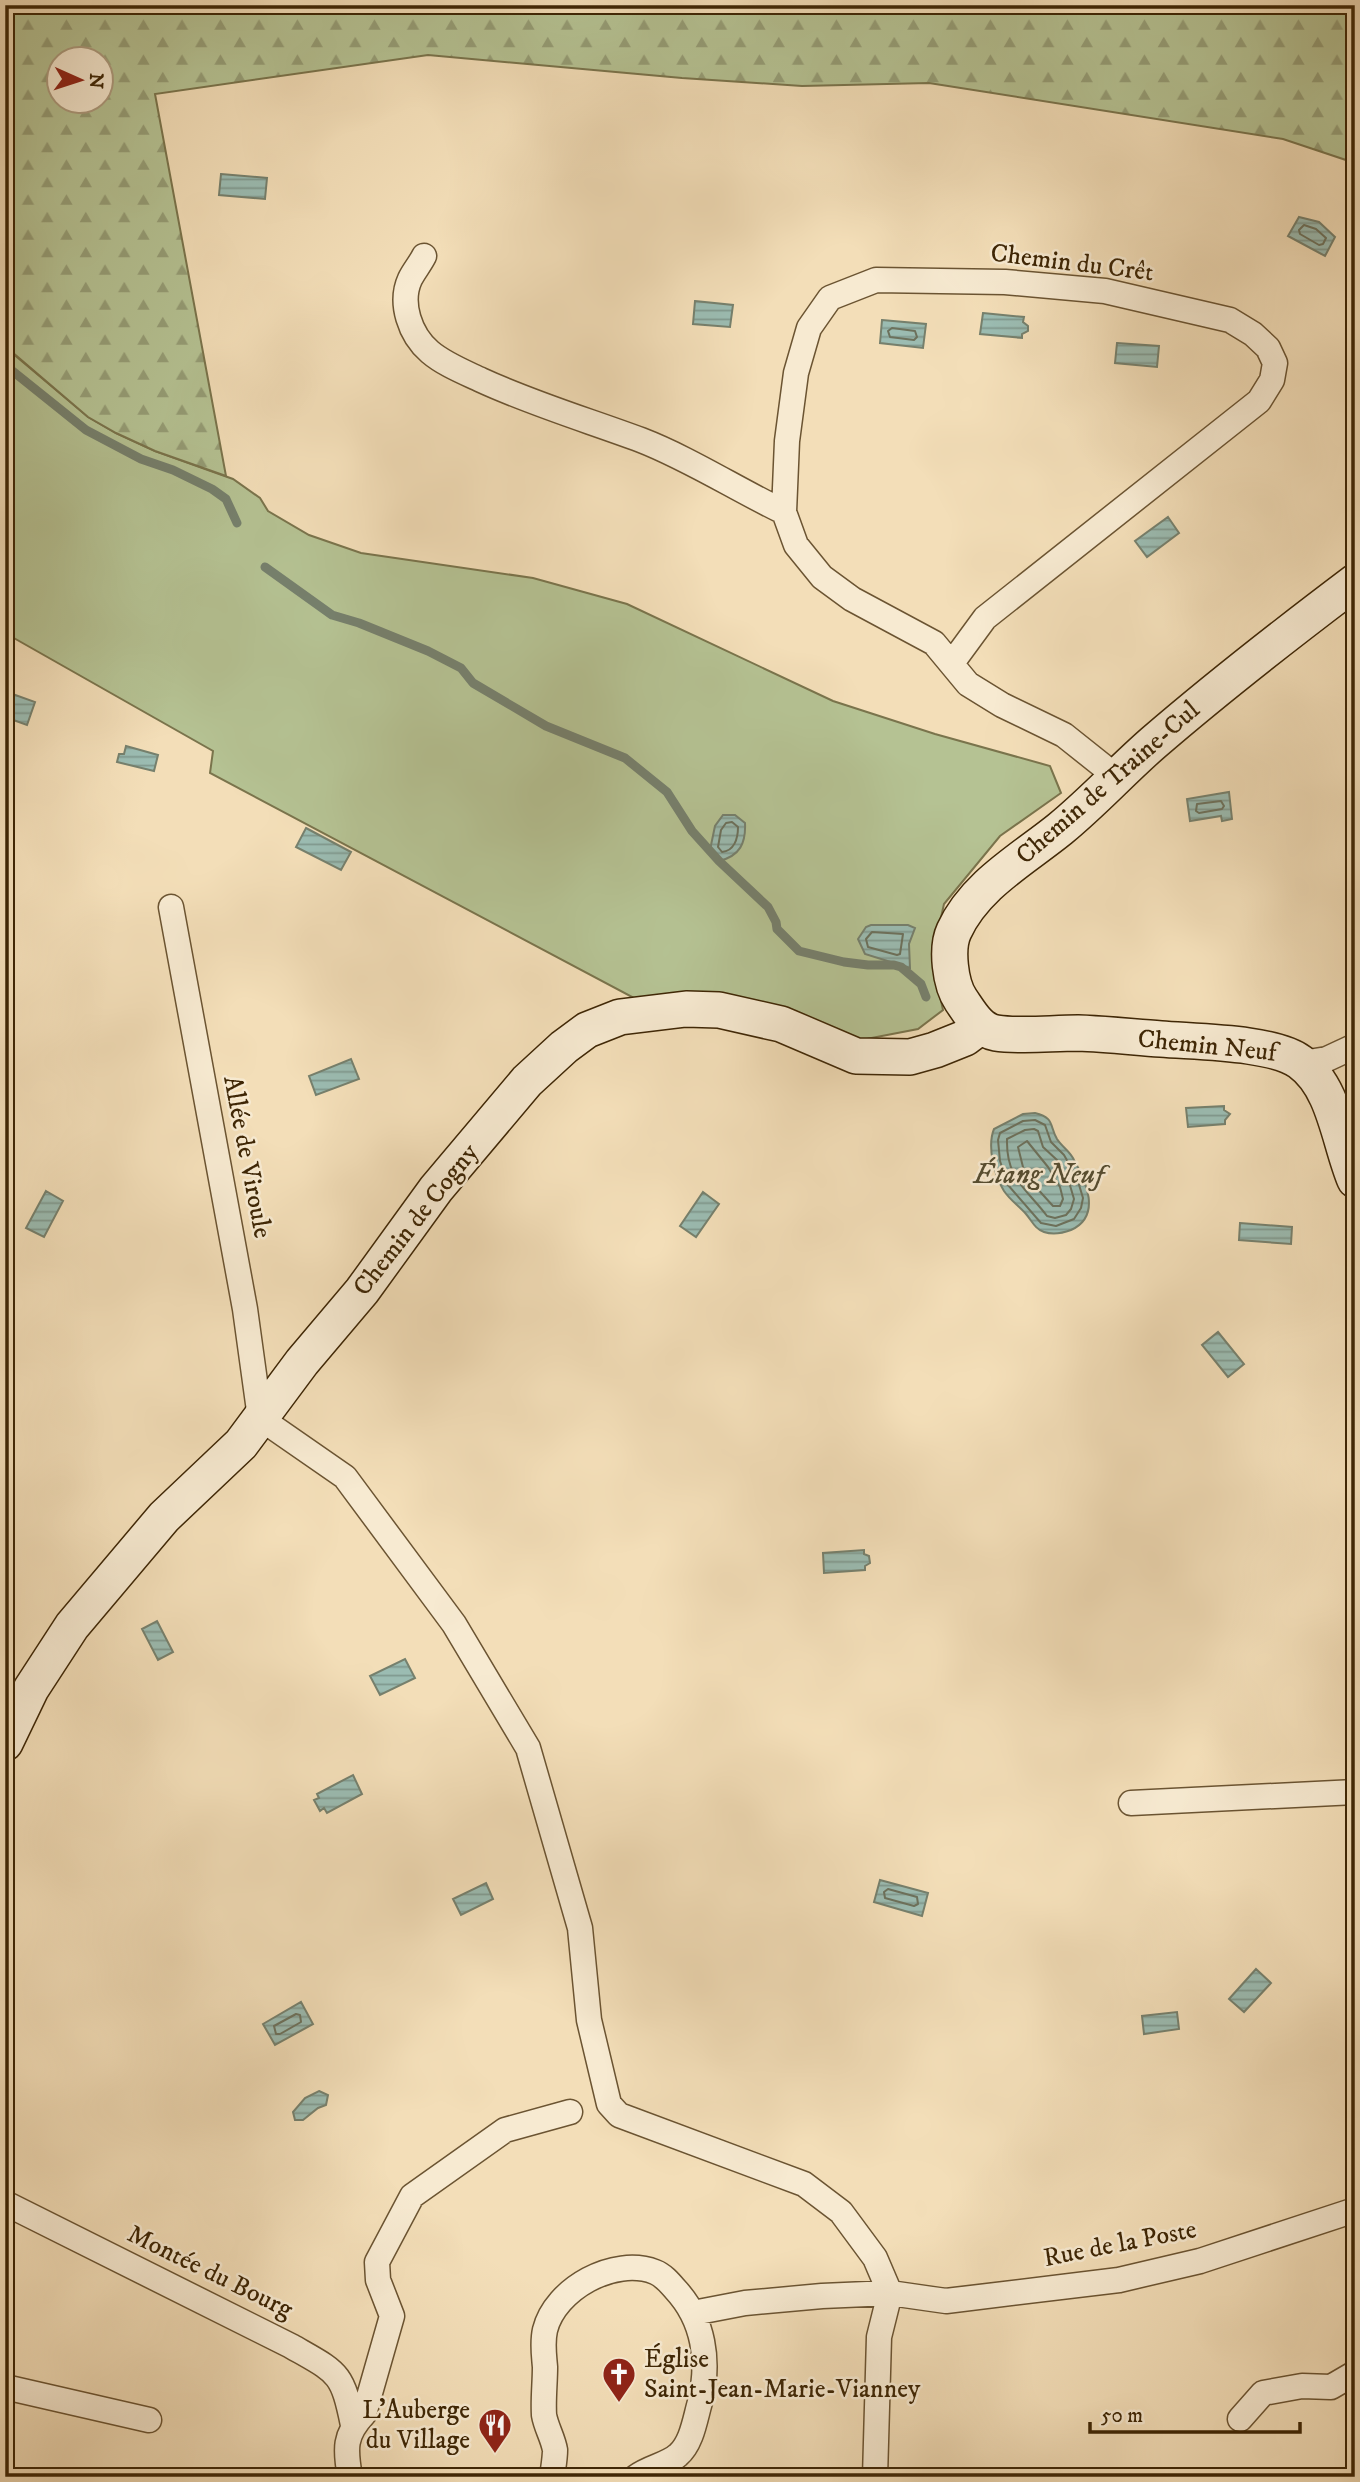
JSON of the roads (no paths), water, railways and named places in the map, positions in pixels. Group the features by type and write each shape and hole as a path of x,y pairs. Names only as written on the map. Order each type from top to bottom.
{"street":[{"path":"424,256 409,281 405,311 415,332 429,351 452,366 516,396 643,441 784,512"},
{"name":"Chemin du Crêt","path":"952,663 985,618 1259,401 1272,380 1275,363 1268,348 1253,334 1230,320 1105,291 1005,282 876,280 830,298 809,328 796,373 787,440 784,512 796,545 822,577 852,599 934,643 968,684 1002,705 1063,735 1118,778"},
{"name":"Chemin de Traine-Cul","path":"981,1026 957,994 950,962 953,933 969,907 1007,869 1060,829 1151,745 1247,665 1355,582"},
{"name":"Allée de Viroule","path":"171,907 245,1309 260,1418"},
{"name":"Chemin de Cogny","path":"5,1742 31,1689 72,1626 155,1527 241,1444 302,1362 362,1291 436,1189 527,1081 587,1030 620,1017 653,1012 719,1010 781,1024 856,1056 911,1057 965,1038 981,1026"},
{"name":"Chemin Neuf","path":"981,1026 992,1032 1007,1034 1081,1033 1242,1045 1288,1054 1302,1063 1317,1079 1329,1102 1355,1180"},
{"path":"1302,1063 1327,1059 1355,1046"},
{"path":"260,1418 345,1477 454,1624 528,1748 580,1928 589,2020 609,2104 619,2115 804,2184 841,2212 875,2258 890,2293 879,2337 875,2477"},
{"path":"1131,1803 1355,1792"},
{"path":"350,2477 346,2440 353,2425 364,2414 393,2316 378,2280 377,2262 412,2196 505,2130 570,2112"},
{"name":"Montée du Bourg","path":"5,2203 326,2366 341,2379 353,2425"},
{"name":"Rue de la Poste","path":"694,2313 745,2303 822,2296 890,2293 946,2301 1119,2280 1199,2261 1355,2210"},
{"path":"552,2477 555,2451 544,2416 545,2367 542,2345 545,2328 557,2303 572,2288 592,2277 632,2269 654,2272 668,2280 694,2313 703,2339 705,2363 703,2390 688,2442 680,2454 669,2462 656,2465 636,2477"},
{"path":"1240,2419 1263,2393 1302,2386 1331,2387 1355,2373"},
{"path":"5,2387 149,2420"}],"water":[{"path":"221,174 267,178 265,199 219,195"},
{"path":"1299,217 1319,222 1335,237 1325,256 1288,236"},
{"path":"695,301 733,305 730,327 693,324"},
{"path":"983,313 1024,317 1023,322 1028,326 1028,331 1022,334 1022,338 980,334"},
{"path":"882,320 926,324 923,348 880,343"},
{"path":"1117,343 1159,346 1157,367 1115,363"},
{"path":"1168,517 1179,533 1147,557 1135,541"},
{"path":"7,692 35,702 27,725 5,717"},
{"path":"126,746 158,755 154,771 117,762 119,754 124,754"},
{"path":"1229,792 1232,819 1222,821 1221,816 1190,821 1187,799"},
{"path":"723,815 735,815 745,823 745,830 743,842 737,852 719,861 710,850 715,826"},
{"path":"306,828 351,852 341,870 296,847"},
{"path":"908,925 915,928 909,944 910,968 865,954 858,939 866,927"},
{"path":"351,1059 359,1079 316,1095 309,1076"},
{"path":"1224,1106 1224,1110 1230,1114 1225,1124 1188,1127 1186,1108"},
{"name":"Étang Neuf","path":"1035,1113 1049,1120 1057,1139 1072,1157 1083,1178 1089,1198 1089,1207 1081,1224 1065,1232 1047,1233 1036,1227 1004,1191 997,1177 991,1152 994,1129 1023,1114"},
{"path":"46,1191 63,1201 44,1237 26,1228"},
{"path":"703,1192 719,1204 696,1237 680,1226"},
{"path":"1240,1223 1292,1227 1291,1244 1239,1240"},
{"path":"1218,1332 1244,1364 1228,1377 1202,1345"},
{"path":"864,1550 870,1563 865,1566 865,1570 824,1573 823,1553"},
{"path":"157,1621 173,1652 158,1660 142,1629"},
{"path":"405,1659 415,1678 380,1695 370,1676"},
{"path":"353,1775 362,1794 327,1813 324,1808 320,1811 314,1800 319,1798 317,1794"},
{"path":"880,1880 928,1893 922,1916 874,1902"},
{"path":"486,1883 493,1899 461,1915 453,1899"},
{"path":"1256,1969 1271,1983 1244,2012 1229,1999"},
{"path":"301,2002 313,2024 275,2045 263,2024"},
{"path":"1177,2012 1179,2029 1144,2034 1142,2016"},
{"path":"319,2091 328,2095 326,2105 303,2120 295,2120 293,2112 305,2098"}],"waterway":[{"path":"5,365 86,430 141,459 173,470 212,489 226,499 237,523"},
{"path":"265,567 332,615 428,651 461,668 473,683 546,726 625,758 667,792 692,831 719,861 768,907 777,929 799,951 844,962 901,967 921,984 926,997"}],"place":[{"name":"Église Saint-Jean-Marie-Vianney","path":"619,2404"},
{"name":"L'Auberge du Village","path":"495,2455"}]}
